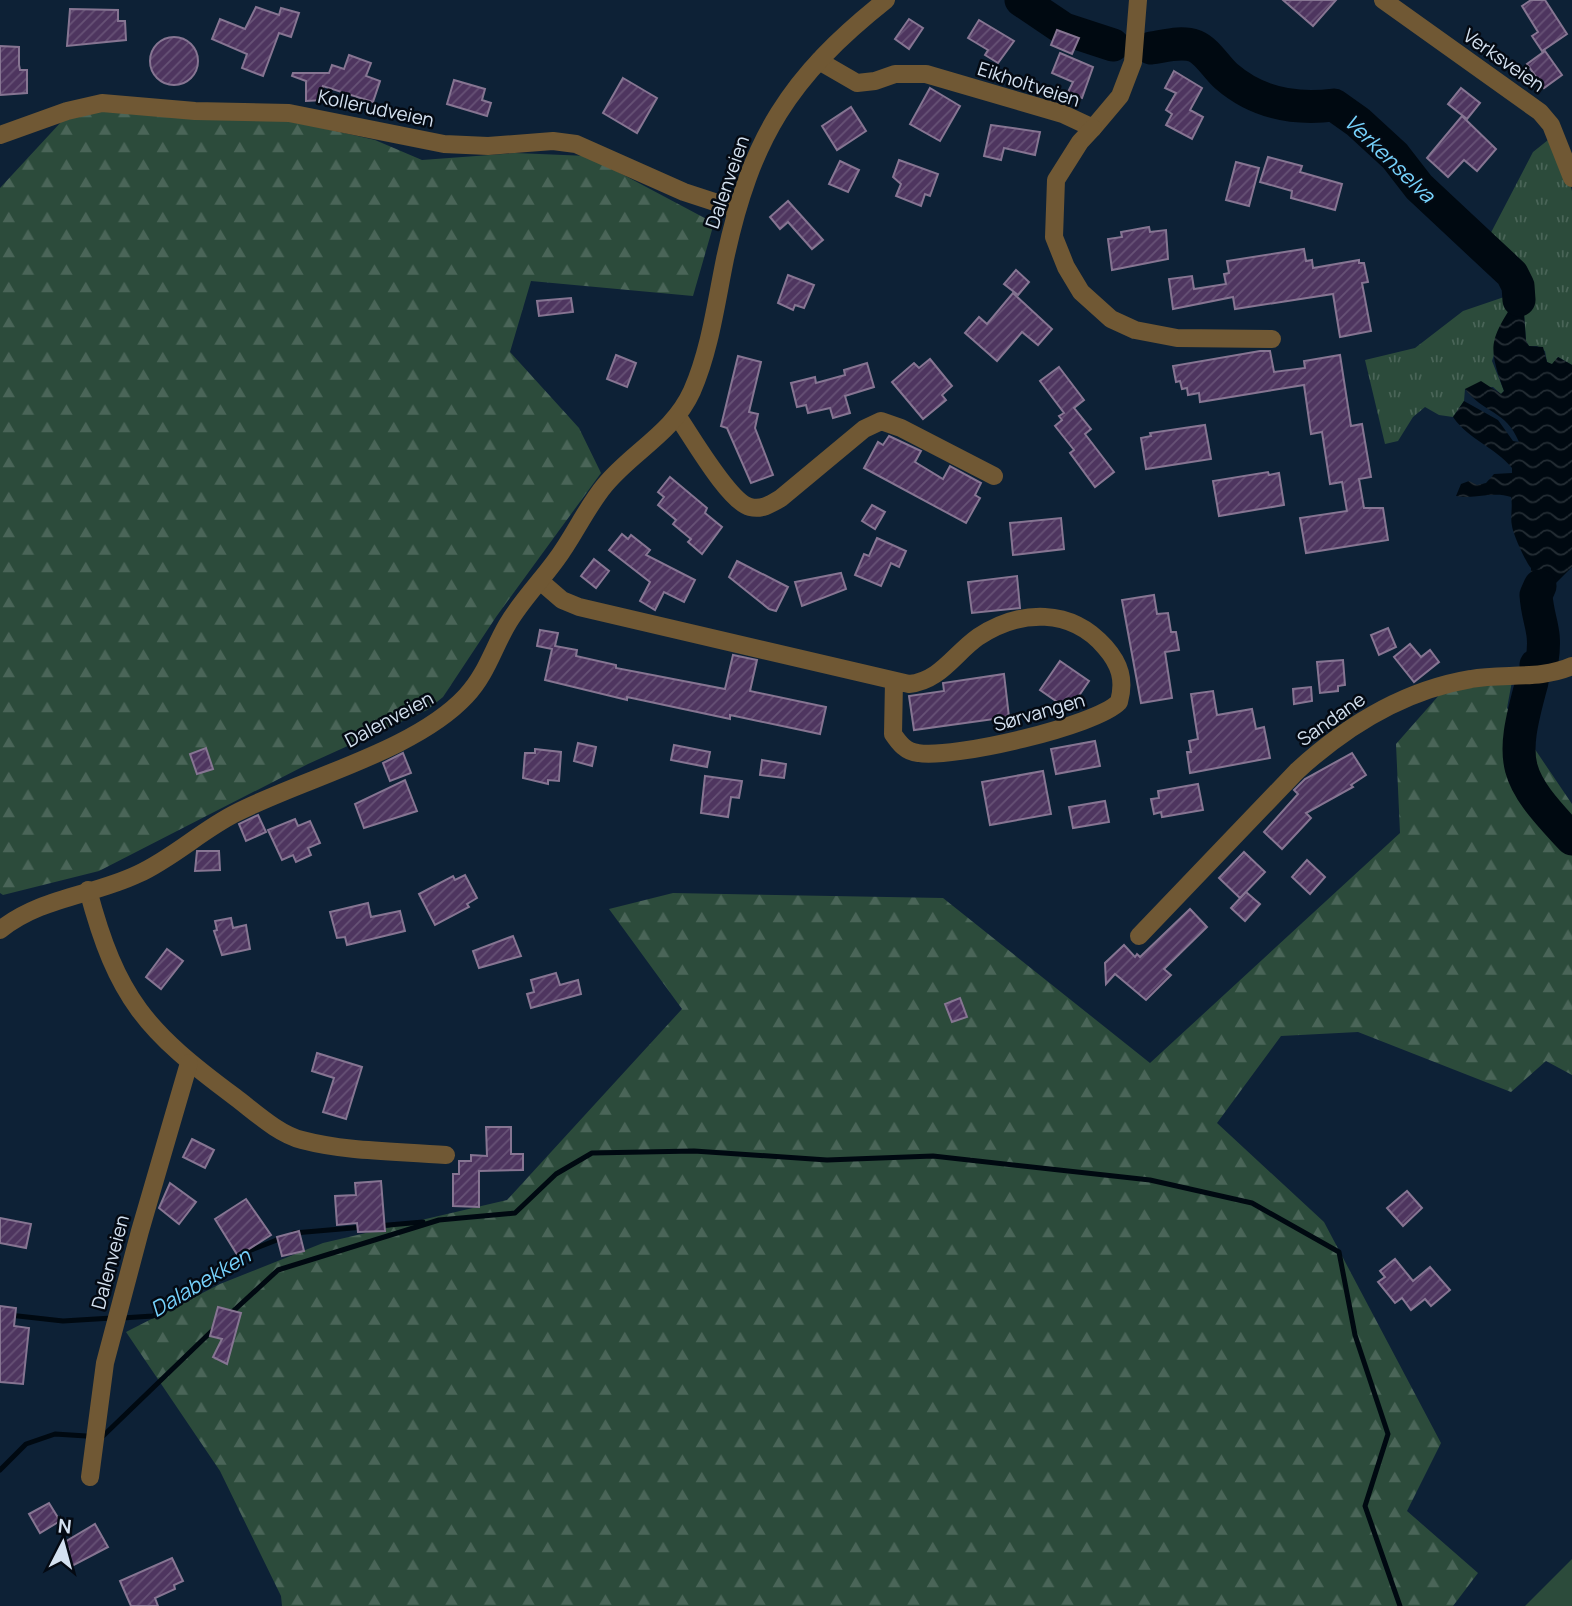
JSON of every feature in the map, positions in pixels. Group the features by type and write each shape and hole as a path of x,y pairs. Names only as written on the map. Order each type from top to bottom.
{"street":[{"name":"Dalenveien","path":"0,930 23,914 137,875 239,811 390,746 443,716 476,685 506,625 540,581 605,485 678,417 699,375 707,349 736,209 766,132 786,97 819,61 886,0"},
{"name":"Eikholtveien","path":"819,61 857,83 875,81 895,74 926,74 1063,114 1093,128 1120,96 1133,62 1138,0"},
{"name":"Verksveien","path":"1383,0 1541,112 1552,125 1572,178"},
{"name":"Kollerudveien","path":"0,135 67,111 102,103 195,111 289,113 444,144 488,146 565,142 619,161 684,192 736,209"},
{"path":"1093,128 1080,142 1056,180 1054,237 1066,267 1081,292 1111,318 1135,330 1177,338 1272,340"},
{"path":"678,417 734,496 750,507 769,505 781,498 864,429 881,421 901,428 994,476"},
{"name":"Sørvangen","path":"540,581 562,600 579,607 909,684 933,678 977,638 998,626 1035,617 1049,617 1077,623 1096,637 1116,663 1122,684 1119,702 1095,719 968,753 931,755 907,750 893,734 894,681"},
{"name":"Sandane","path":"1139,936 1318,751 1399,699 1471,679 1572,666"},
{"path":"88,890 100,937 118,981 149,1025 189,1063 281,1130 300,1140 446,1155"},
{"name":"Dalenveien","path":"89,1476 105,1363 139,1231 189,1063"}],"green space":[{"path":"74,108 296,122 375,140 422,160 515,153 588,156 714,223 693,296 531,281 510,352 579,428 601,473 496,617 443,697 427,710 308,764 99,871 3,895 0,893 0,188"},
{"path":"1548,140 1560,146 1572,191 1572,365 1558,357 1552,365 1547,362 1545,351 1537,346 1529,346 1526,341 1523,300 1519,300 1516,283 1484,246 1533,152"},
{"path":"1510,295 1515,301 1504,323 1492,361 1504,391 1501,394 1493,387 1465,389 1464,401 1453,417 1439,415 1425,407 1413,417 1398,441 1385,444 1365,360 1415,348 1463,311"},
{"path":"1513,676 1507,708 1572,804 1572,1075 1546,1061 1511,1092 1358,1032 1281,1036 1217,1123 1324,1222 1441,1443 1407,1511 1478,1573 1453,1606 282,1606 281,1596 220,1471 126,1332 220,1284 323,1243 507,1200 682,1009 609,909 673,893 943,898 1150,1063 1400,833 1396,744 1448,685"},
{"path":"1572,1559 1572,1606 1525,1606"}],"water":[{"path":"1523,300 1526,341 1529,346 1543,347 1547,362 1552,364 1558,357 1572,365 1572,567 1547,592 1531,581 1531,568 1511,523 1511,497 1456,496 1461,484 1469,481 1477,485 1486,483 1494,474 1512,473 1512,468 1498,454 1467,432 1453,417 1464,401 1498,420 1513,441 1519,442 1501,417 1479,403 1465,389 1481,381 1501,394 1504,391 1495,364 1494,344 1500,326 1515,301"}],"building":[{"path":"1283,0 1336,0 1313,26"},
{"path":"1531,0 1545,0 1567,34 1542,51 1532,36 1538,32 1522,6"},
{"path":"256,7 279,15 281,8 299,13 291,37 279,33 263,76 242,68 247,54 212,39 220,19 245,29"},
{"path":"70,9 118,10 118,21 125,21 126,40 67,46"},
{"path":"909,19 923,28 909,49 895,39"},
{"path":"979,20 1014,41 998,63 985,55 988,50 968,38"},
{"path":"1057,30 1079,38 1072,54 1051,45"},
{"path":"174,37 191,44 198,61 191,78 174,85 157,78 150,61 157,44"},
{"path":"0,46 19,47 20,70 27,70 27,93 0,95"},
{"path":"1545,51 1562,75 1544,88 1527,64"},
{"path":"1060,53 1093,67 1082,98 1068,92 1073,82 1052,73"},
{"path":"349,55 371,63 366,76 380,81 373,102 323,86 323,100 306,101 306,81 292,76 293,73 329,73 332,65 344,69"},
{"path":"1174,71 1202,88 1190,110 1203,117 1192,139 1166,125 1172,114 1166,110 1176,93 1165,88"},
{"path":"623,78 657,98 637,133 603,113"},
{"path":"454,80 485,89 482,100 491,103 487,116 447,104"},
{"path":"930,88 960,106 940,141 910,124"},
{"path":"1461,88 1480,103 1467,119 1448,104"},
{"path":"851,107 866,131 837,150 822,126"},
{"path":"1462,116 1496,149 1477,171 1464,160 1448,177 1427,158"},
{"path":"991,125 1040,132 1035,155 1004,148 1001,160 984,156"},
{"path":"1268,157 1302,166 1300,172 1342,184 1335,210 1291,198 1292,191 1260,182"},
{"path":"899,160 938,174 930,196 925,194 921,206 896,196 901,184 893,177"},
{"path":"840,161 859,170 848,192 829,184"},
{"path":"1236,162 1259,168 1249,206 1226,200"},
{"path":"788,201 823,240 812,249 788,222 780,229 770,217"},
{"path":"1149,227 1150,232 1166,230 1168,259 1112,270 1108,239 1122,237 1121,232"},
{"path":"1304,249 1306,261 1312,260 1313,268 1359,260 1359,263 1364,263 1368,282 1362,283 1371,331 1340,337 1333,294 1235,309 1233,297 1173,309 1169,279 1192,276 1194,289 1226,284 1224,274 1229,273 1227,261"},
{"path":"1016,270 1029,282 1018,295 1004,284"},
{"path":"788,275 814,285 804,308 795,305 793,310 778,303"},
{"path":"1013,293 1052,329 1038,345 1022,332 997,361 965,333 979,317 987,324"},
{"path":"571,298 573,312 539,316 537,301"},
{"path":"1270,351 1274,372 1305,368 1304,361 1340,355 1351,426 1362,424 1371,477 1359,479 1364,508 1383,508 1388,540 1306,553 1300,518 1347,511 1342,482 1330,484 1322,432 1311,434 1304,385 1200,402 1199,393 1188,395 1187,388 1182,389 1180,381 1176,382 1173,366"},
{"path":"616,355 636,363 627,387 607,379"},
{"path":"738,356 761,362 749,412 758,414 755,428 773,475 751,483 727,428 721,426"},
{"path":"930,359 952,386 942,395 946,400 923,419 892,382 914,363 919,368"},
{"path":"867,363 874,387 845,396 850,413 833,418 830,408 808,413 806,405 797,407 791,383 815,377 816,383 845,375 844,370"},
{"path":"1059,367 1084,400 1074,408 1091,429 1085,434 1114,472 1095,487 1070,453 1074,450 1055,426 1062,420 1059,416 1064,413 1040,381"},
{"path":"1205,425 1211,459 1146,469 1141,438 1151,436 1150,433"},
{"path":"889,436 921,451 915,462 943,479 950,466 981,483 975,495 980,498 966,523 864,468 878,442 883,445"},
{"path":"1268,472 1269,475 1279,473 1284,505 1219,516 1213,481"},
{"path":"670,477 707,508 705,513 722,527 702,554 688,542 691,539 673,524 676,520 658,505 664,497 658,492"},
{"path":"872,505 885,512 875,529 862,521"},
{"path":"1061,518 1064,549 1013,555 1010,523"},
{"path":"622,534 628,539 631,535 650,550 646,555 695,580 684,602 664,592 655,610 640,601 650,582 609,550"},
{"path":"877,538 906,551 899,567 891,563 881,586 855,575 864,554 869,556"},
{"path":"594,559 609,571 596,588 581,576"},
{"path":"737,561 788,587 776,611 769,609 729,577"},
{"path":"841,573 846,589 802,606 795,582"},
{"path":"1017,576 1020,608 972,613 968,582"},
{"path":"1154,595 1157,614 1168,613 1171,632 1176,632 1179,650 1165,652 1172,698 1141,703 1122,600"},
{"path":"1388,628 1396,647 1379,655 1371,635"},
{"path":"540,630 558,633 555,646 577,650 576,656 616,665 616,668 725,689 733,655 757,660 750,691 826,707 820,734 730,715 730,719 627,697 627,700 545,680 552,649 537,646"},
{"path":"1410,644 1421,657 1430,650 1439,662 1414,682 1394,657"},
{"path":"1343,660 1345,685 1338,686 1338,691 1320,693 1317,662"},
{"path":"1060,661 1089,681 1069,710 1040,690"},
{"path":"1004,674 1009,717 914,730 909,696 944,691 943,683"},
{"path":"1311,687 1312,701 1294,704 1293,689"},
{"path":"1213,691 1217,715 1252,709 1256,729 1264,727 1270,758 1190,773 1187,752 1191,752 1189,741 1198,739 1191,694"},
{"path":"1095,741 1100,766 1056,774 1051,749"},
{"path":"578,743 596,747 592,766 574,761"},
{"path":"674,745 710,752 707,767 671,760"},
{"path":"206,748 213,769 197,774 190,754"},
{"path":"535,749 561,752 559,781 548,780 548,784 523,778 525,753 535,753"},
{"path":"403,753 411,773 390,781 383,763"},
{"path":"1352,753 1366,775 1351,785 1353,787 1306,813 1311,818 1282,849 1264,832 1298,794 1294,790 1305,779"},
{"path":"762,760 786,764 784,778 760,775"},
{"path":"1043,771 1051,814 990,825 982,782"},
{"path":"705,776 742,781 739,798 731,797 728,817 701,813"},
{"path":"405,780 417,811 364,828 355,804"},
{"path":"1198,784 1203,810 1162,817 1161,812 1154,814 1151,799 1159,798 1158,791"},
{"path":"1105,801 1109,822 1073,828 1069,807"},
{"path":"258,815 266,832 246,841 239,824"},
{"path":"295,819 298,826 310,821 320,843 308,848 311,855 296,862 293,855 282,860 268,830"},
{"path":"197,851 219,851 220,870 195,871"},
{"path":"1244,852 1265,872 1240,898 1219,878"},
{"path":"1307,860 1325,877 1310,894 1292,877"},
{"path":"465,875 477,898 467,904 469,907 435,925 419,894 453,876 455,880"},
{"path":"1246,892 1260,904 1245,921 1231,908"},
{"path":"368,903 371,917 400,911 405,931 347,945 345,937 337,938 330,912"},
{"path":"1190,909 1207,927 1164,969 1171,975 1146,1000 1115,974 1106,984 1105,963 1124,945 1135,957 1137,954 1140,957"},
{"path":"231,918 233,928 246,925 250,949 222,955 214,931 217,930 215,921"},
{"path":"513,936 521,956 479,968 473,951"},
{"path":"167,949 183,961 161,989 146,977"},
{"path":"556,973 560,985 578,980 581,994 531,1008 527,994 534,992 531,980"},
{"path":"960,998 967,1017 952,1022 945,1004"},
{"path":"317,1053 362,1067 346,1119 323,1112 334,1078 312,1071"},
{"path":"486,1127 511,1127 511,1154 523,1154 523,1170 479,1171 479,1207 453,1206 453,1174 459,1174 459,1161 471,1161 471,1155 487,1156"},
{"path":"192,1139 214,1150 205,1168 183,1157"},
{"path":"381,1181 385,1231 358,1232 357,1223 337,1225 335,1196 356,1195 355,1183"},
{"path":"170,1183 196,1202 179,1224 159,1208"},
{"path":"1407,1191 1422,1208 1403,1226 1387,1208"},
{"path":"246,1199 271,1235 238,1256 215,1219"},
{"path":"0,1218 31,1224 26,1248 0,1243"},
{"path":"299,1231 304,1251 282,1256 277,1237"},
{"path":"1395,1259 1413,1281 1430,1267 1450,1290 1431,1306 1425,1299 1411,1310 1402,1298 1395,1303 1378,1282 1385,1277 1380,1271"},
{"path":"0,1306 16,1308 14,1326 29,1328 23,1384 0,1382"},
{"path":"218,1307 241,1313 227,1364 213,1357 222,1339 210,1336"},
{"path":"49,1503 60,1521 40,1533 29,1514"},
{"path":"95,1524 108,1547 72,1566 65,1553 69,1550 65,1542"},
{"path":"172,1558 183,1581 174,1585 175,1589 155,1598 158,1606 131,1606 120,1581"}],"waterway":[{"name":"Verkenselva","path":"1021,0 1064,29 1113,45"},
{"name":"Verkenselva","path":"1151,48 1179,44 1195,46 1226,76 1250,93 1291,105 1334,105 1358,122 1395,156 1419,187 1512,274 1518,286 1519,300"},
{"path":"1536,665 1542,661 1543,650 1543,633 1536,595 1540,586"},
{"name":"Verkenselva","path":"1532,682 1520,733 1521,768 1527,784 1538,800 1572,839"},
{"path":"229,1315 278,1270 439,1220 515,1213 556,1174 592,1153 694,1151 827,1160 933,1156 1150,1180 1252,1203 1339,1252 1355,1335 1388,1434 1365,1506 1400,1606"},
{"name":"Dalabekken","path":"377,1226 423,1222"},
{"name":"Dalabekken","path":"294,1233 364,1227"},
{"name":"Dalabekken","path":"122,1318 153,1316 241,1254 282,1238"},
{"name":"Dalabekken","path":"0,1314 63,1321 112,1318"},
{"path":"0,1470 26,1444 55,1434 102,1437 216,1327"}]}
